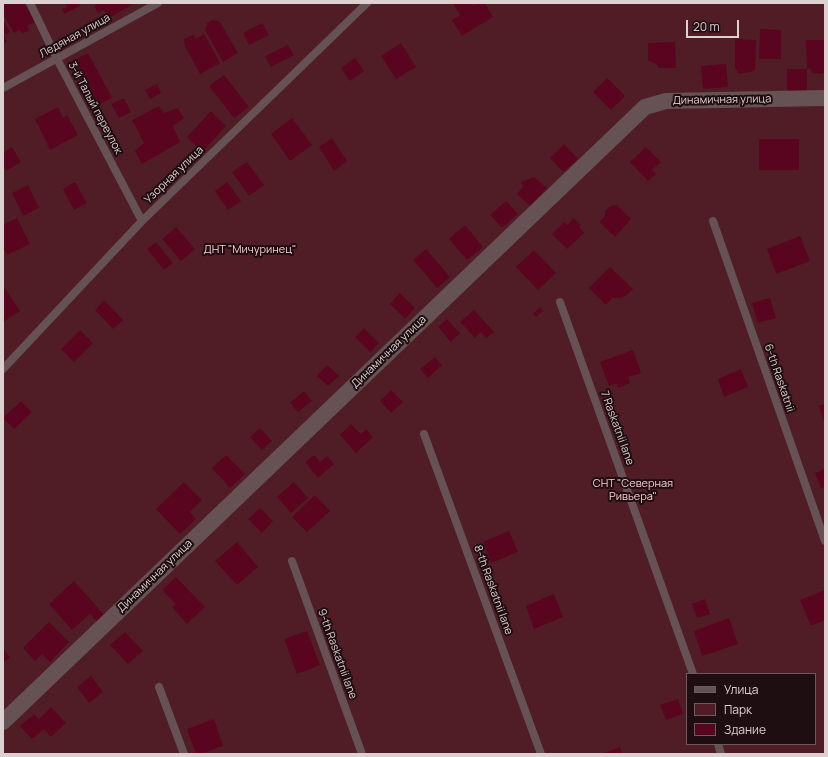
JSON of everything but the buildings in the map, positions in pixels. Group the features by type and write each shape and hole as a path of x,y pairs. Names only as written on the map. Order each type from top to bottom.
{"street":[{"name":"Динамичная улица","path":"3,722 645,107 666,100 825,98"}],"lane":[{"name":"3-й Талый переулок","path":"30,3 57,59 142,221"},
{"name":"Ледяная улица","path":"3,88 158,3"},
{"name":"Узорная улица","path":"3,369 142,221 367,3"},
{"name":"6-th Raskatnii","path":"713,221 825,541"},
{"name":"7 Raskatnii lane","path":"560,302 693,673"},
{"name":"8-th Raskatnii lane","path":"424,434 541,754"},
{"name":"9-th Raskatnii lane","path":"292,561 362,754"},
{"path":"159,687 184,754"}],"green space":[{"path":"3,3 825,3 825,754 3,754"}],"park label":[{"name":"ДНТ \"Мичуринец\"","path":"250,250"},
{"name":"СНТ \"Северная Ривьера\"","path":"633,490"}]}
